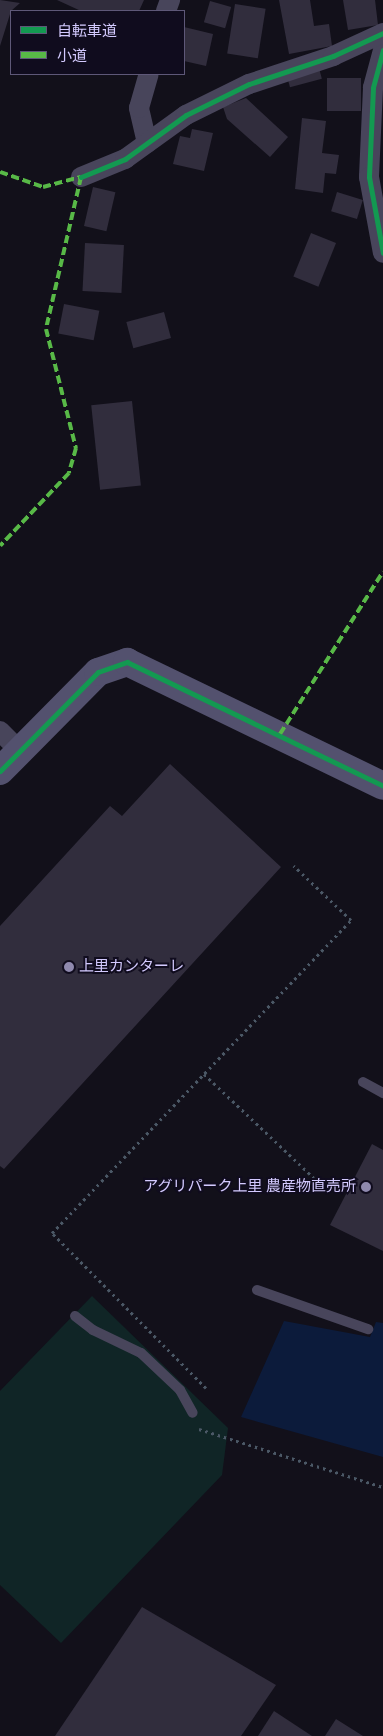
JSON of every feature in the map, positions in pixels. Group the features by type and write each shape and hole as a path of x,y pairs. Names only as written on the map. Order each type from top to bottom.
{"street":[{"path":"82,177 125,159 186,115 249,84 333,56 383,33"},
{"path":"383,50 373,88 369,178 383,253"},
{"path":"147,143 140,108 149,75"},
{"path":"0,771 21,752 98,672 127,662 383,786"},
{"path":"0,731 21,752"}],"lane":[{"path":"363,1082 383,1093"},
{"path":"257,1290 368,1329"},
{"path":"75,1316 93,1330 141,1353 180,1390 193,1413"}],"path":[{"path":"206,1388 52,1233 351,920 294,866"},
{"path":"204,1074 314,1178"},
{"path":"196,1428 383,1487"}],"green space":[{"path":"92,1296 228,1428 222,1475 61,1643 0,1585 0,1391"}],"water":[{"path":"284,1321 370,1337 376,1322 383,1323 383,1457 241,1417"}],"building":[{"path":"0,0 20,3 10,10 0,46"},
{"path":"57,0 144,0 139,10 79,10"},
{"path":"279,0 310,0 314,26 329,24 332,46 289,54"},
{"path":"343,0 375,0 378,25 348,30"},
{"path":"210,1 231,7 225,28 204,22"},
{"path":"235,4 266,9 258,58 227,53"},
{"path":"185,27 213,34 206,66 185,61"},
{"path":"319,68 322,79 290,87 287,77"},
{"path":"327,78 361,78 361,111 327,111"},
{"path":"246,98 288,137 270,157 227,119 223,107"},
{"path":"302,118 326,121 322,153 339,155 336,174 325,173 323,193 295,189"},
{"path":"192,129 213,133 204,171 173,164 180,136 190,138"},
{"path":"93,187 115,192 106,231 84,226"},
{"path":"337,192 363,200 357,219 331,211"},
{"path":"311,233 336,243 318,287 293,277"},
{"path":"85,243 124,245 121,293 82,291"},
{"path":"64,304 99,311 94,340 58,333"},
{"path":"164,312 171,338 133,348 126,322"},
{"path":"132,401 141,486 100,490 91,405"},
{"path":"170,764 281,867 4,1169 0,1166 0,926 110,806 122,816"},
{"name":"アグリパーク上里 農産物直売所","path":"372,1144 383,1150 383,1251 330,1225"},
{"path":"142,1607 276,1685 241,1736 55,1736"},
{"path":"274,1711 312,1736 258,1736"},
{"path":"336,1719 363,1736 325,1736"}],"marked path":[{"path":"0,172 43,187 81,177 46,329 76,448 69,473 0,546"},
{"path":"280,734 383,572"}],"cycle path":[{"path":"81,177 125,159 186,115 249,84 333,56 383,33"},
{"path":"383,50 373,88 369,177 383,253"},
{"path":"0,771 98,672 127,662 383,786"}],"place":[{"name":"上里カンターレ","path":"69,967"},
{"name":"アグリパーク上里 農産物直売所","path":"366,1187"}]}
